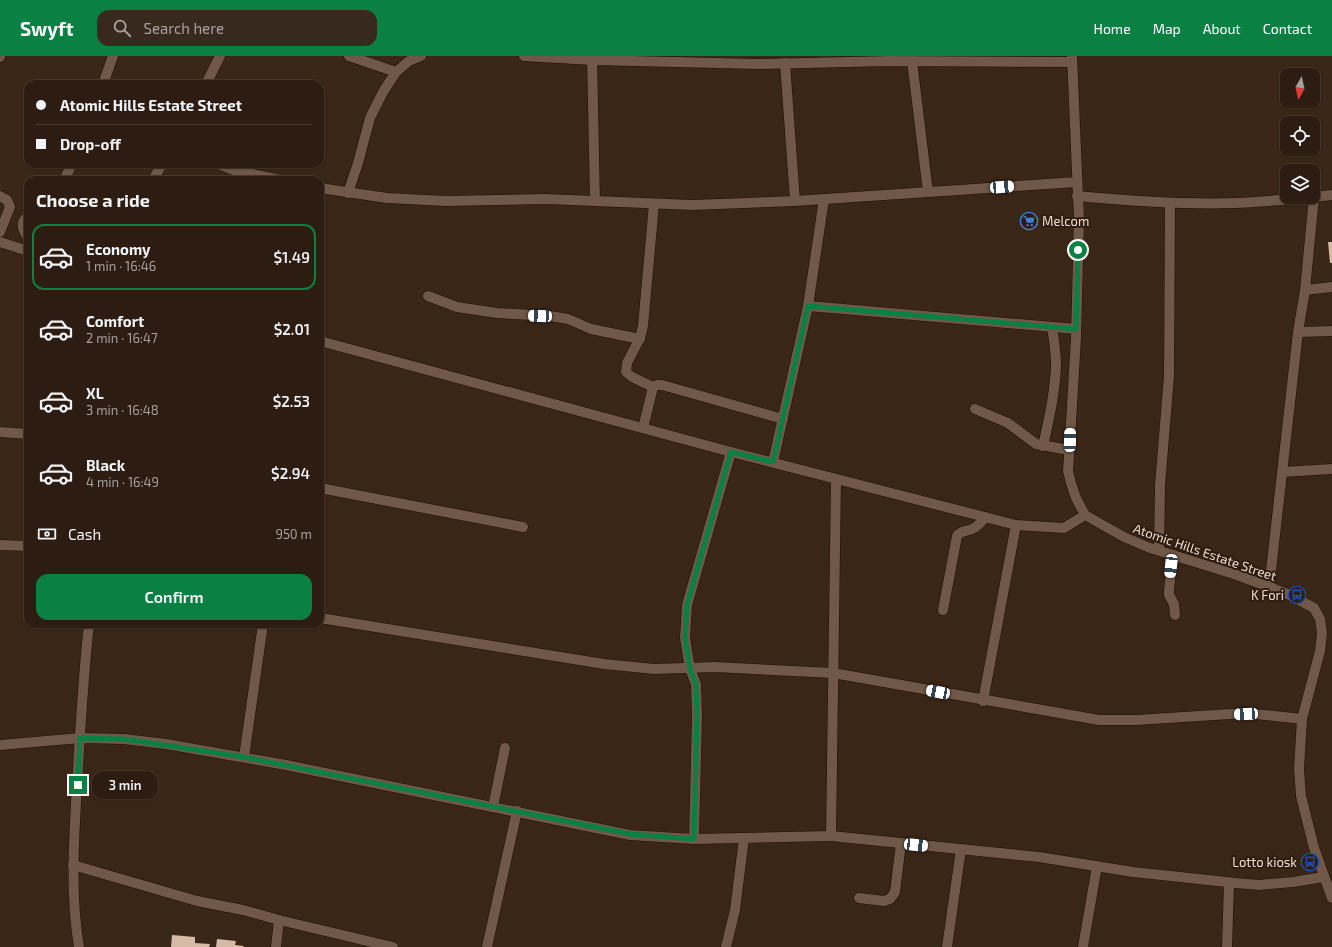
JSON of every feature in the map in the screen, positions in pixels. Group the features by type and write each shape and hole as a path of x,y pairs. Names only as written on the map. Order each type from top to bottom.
{"street":[{"path":"104,80 113,56"},
{"path":"208,80 220,56"},
{"path":"349,56 396,72"},
{"path":"348,193 370,118 383,92 396,72 409,61 421,56"},
{"path":"324,342 731,452 836,478 1016,526 1064,528 1085,515 1070,483 1068,471 1076,329 1079,219 1072,59 912,62 890,59 785,63 758,60 524,56"},
{"path":"592,58 594,201"},
{"path":"912,62 928,192"},
{"path":"785,63 795,201"},
{"path":"229,168 262,176"},
{"path":"324,189 387,198 446,201 546,199 654,204 693,204 795,201 1077,182"},
{"path":"1320,196 1332,195"},
{"path":"0,196 8,200 10,207 0,232"},
{"path":"1077,196 1170,203 1235,203 1280,200"},
{"path":"773,462 808,306 824,199"},
{"path":"1159,550 1160,485 1169,376 1170,203"},
{"path":"654,204 643,326 640,339 628,363 626,372 632,377 653,387 662,385 782,419"},
{"path":"1269,588 1298,332 1305,290 1313,204"},
{"path":"24,219 22,228 24,231"},
{"path":"0,242 24,250"},
{"path":"1305,290 1332,286"},
{"path":"428,296 457,308 497,313 550,316 568,320 591,329 640,339"},
{"path":"808,306 1076,329"},
{"path":"1043,446 1050,415 1056,363 1052,327"},
{"path":"1298,332 1332,331"},
{"path":"643,428 653,387"},
{"path":"975,409 1008,423 1036,444 1069,450"},
{"path":"0,432 24,434"},
{"path":"694,839 697,716 696,684 690,669 685,638 687,605 731,452"},
{"path":"1282,472 1332,469"},
{"path":"831,836 836,478"},
{"path":"324,489 522,527"},
{"name":"Atomic Hills Estate Street","path":"1085,515 1124,537 1173,555 1237,575 1290,595 1314,608 1320,619 1322,633 1320,651 1302,719 1299,769 1301,796 1314,848 1323,877 1332,898"},
{"path":"943,610 957,536 962,531 972,530 978,526 985,517"},
{"path":"983,700 1016,526"},
{"path":"0,544 24,546"},
{"path":"1173,555 1169,595 1174,604 1175,615"},
{"path":"324,619 604,664 654,669 715,667 833,673 1099,720 1136,720 1246,714 1302,719"},
{"path":"79,947 76,932 73,865 80,738 89,628"},
{"path":"244,757 261,628"},
{"path":"1322,633 1332,637"},
{"path":"0,745 80,738 124,739 244,757 630,834 694,839 831,836 961,849 1039,858 1133,872 1259,885 1293,882 1323,877"},
{"path":"493,807 505,748"},
{"path":"487,947 517,811"},
{"path":"726,947 735,910 744,838"},
{"path":"859,898 884,901 890,899 895,892 902,843"},
{"path":"947,947 961,849"},
{"path":"73,865 197,901 243,910 393,947"},
{"path":"1083,947 1097,866"},
{"path":"1227,947 1229,882"},
{"path":"276,947 279,920"}],"building":[{"path":"1328,242 1332,242 1332,263 1330,263"},
{"path":"172,935 195,937 195,943 210,944 209,947 171,947"},
{"path":"217,939 236,941 235,945 244,946 216,947"}],"place":[{"name":"Melcom","path":"1029,221"},
{"name":"K Fori","path":"1297,595"},
{"name":"Lotto kiosk","path":"1310,862"}],"route":[{"path":"78,785 80,738 124,739 166,744 258,760 630,834 694,839 697,716 696,684 690,669 685,638 687,605 731,452 773,462 808,306 1076,329 1078,250"}]}
